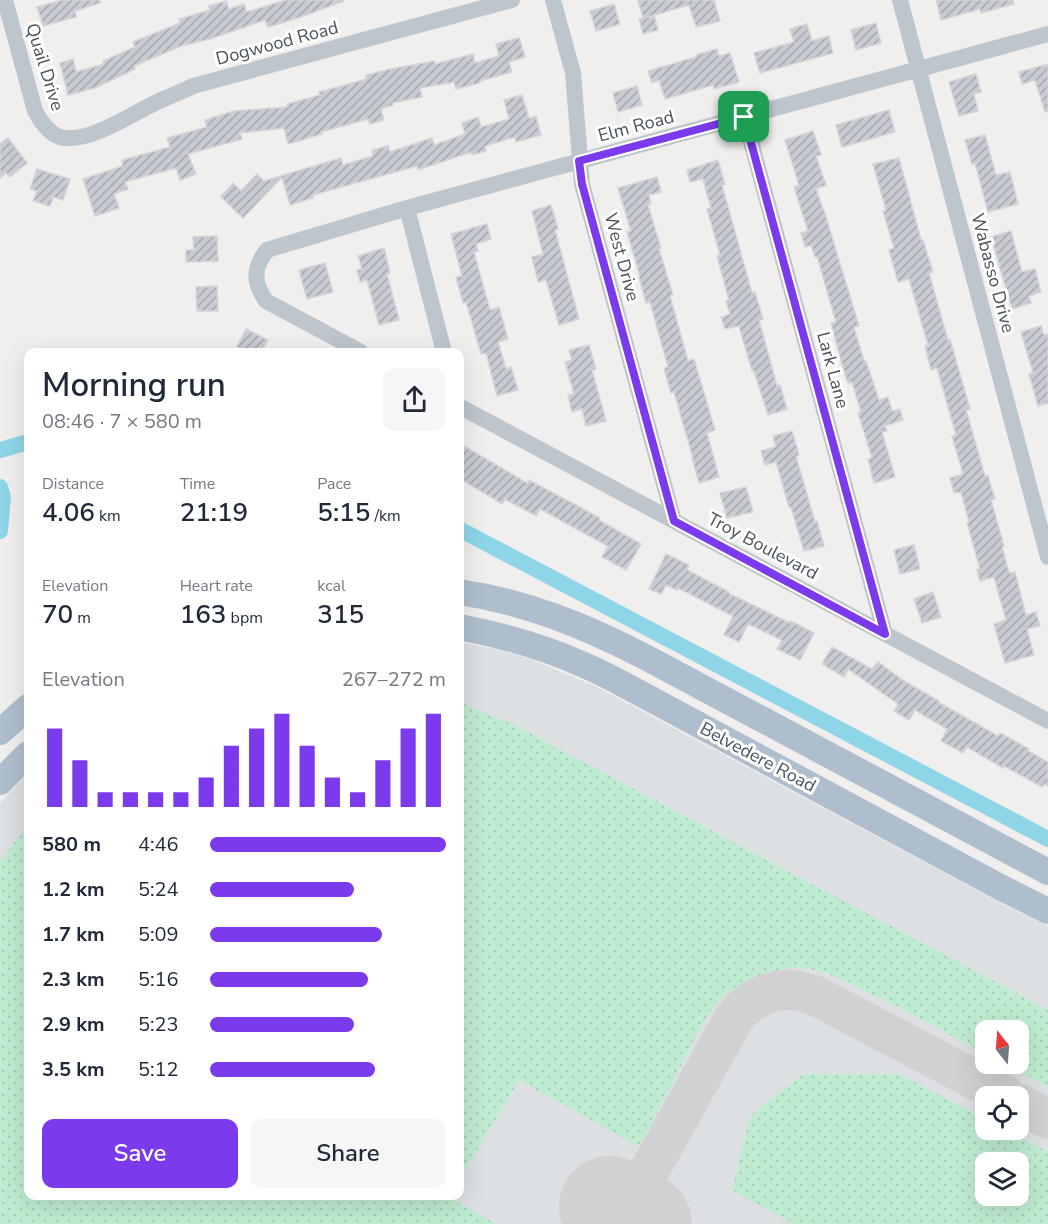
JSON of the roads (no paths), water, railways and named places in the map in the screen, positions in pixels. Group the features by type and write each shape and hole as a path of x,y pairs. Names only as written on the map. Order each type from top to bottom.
{"main road":[{"name":"Belvedere Road","path":"464,592 551,614 593,631 1048,872"},
{"name":"Belvedere Road","path":"464,628 511,639 584,665 1048,911"},
{"path":"0,732 24,711"},
{"path":"811,785 828,755"},
{"path":"0,782 24,758"}],"street":[{"name":"Quail Drive","path":"4,0 35,111 50,132 59,137"},
{"name":"Dogwood Road","path":"59,137 70,139 81,137 108,128 194,86 512,0"},
{"name":"West Drive","path":"553,0 573,73 582,184 674,521"},
{"name":"Wabasso Drive","path":"900,0 1048,557"},
{"name":"Elm Road","path":"354,348 266,301 256,281 256,269 267,250 407,208 1048,34"},
{"name":"Lark Lane","path":"744,117 885,634"},
{"path":"407,208 443,348"},
{"name":"Troy Boulevard","path":"464,409 1048,721"}],"waterway":[{"path":"0,450 24,443"},
{"path":"0,487 3,497 0,531"},
{"path":"464,532 1048,839"}]}
